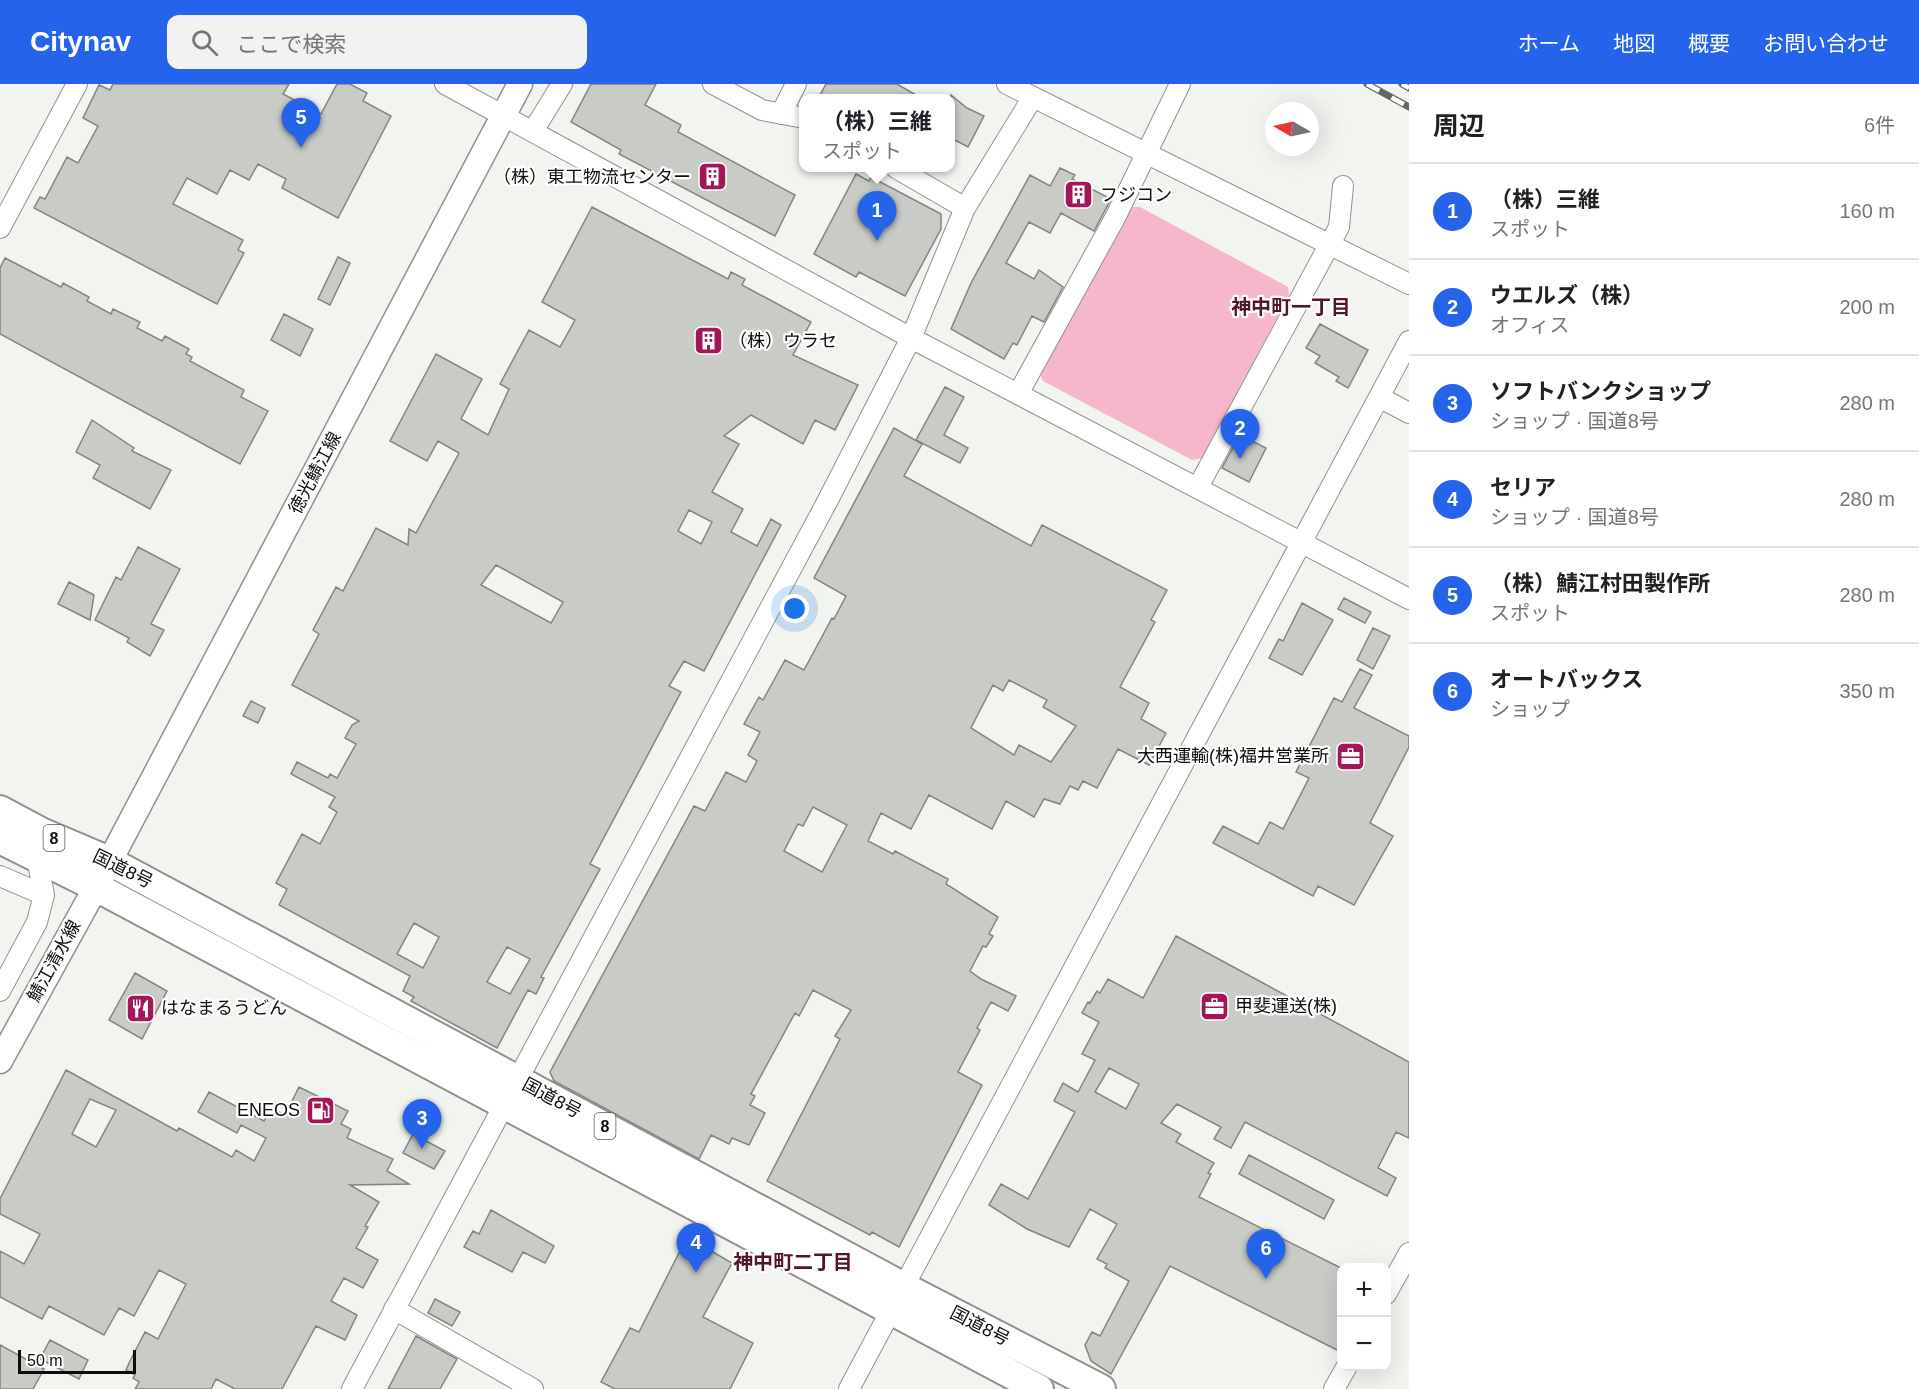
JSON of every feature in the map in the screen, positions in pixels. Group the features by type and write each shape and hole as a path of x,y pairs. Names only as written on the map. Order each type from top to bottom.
{"highway":[{"name":"国道8号","path":"0,810 43,833 109,861 902,1286 1101,1389"},
{"name":"国道8号","path":"0,839 96,887 1039,1389"}],"main road":[{"name":"徳光鯖江線","path":"109,861 520,84"},
{"name":"鯖江清水線","path":"0,1061 109,861"}],"street":[{"path":"0,228 77,84"},
{"path":"445,84 911,338 1409,599"},
{"path":"533,131 562,84"},
{"path":"712,84 762,110 799,117"},
{"path":"781,114 796,84"},
{"path":"1007,84 1409,284"},
{"path":"1018,393 1069,304 1180,84"},
{"path":"352,1389 911,338 966,208 1033,97"},
{"path":"903,172 966,208"},
{"path":"1198,487 1339,227 1343,186"},
{"path":"849,1389 1300,541 1409,341"},
{"path":"1378,397 1409,413"},
{"path":"0,991 5,968 37,922 44,894 37,857"},
{"path":"0,876 44,894"},
{"path":"1391,1285 1409,1253"},
{"path":"394,1309 533,1389"},
{"path":"1334,1389 1344,1371"}],"shaded area":[{"path":"1125,207 1140,207 1288,287 1289,295 1203,458 1192,460 1043,381 1038,370"}],"building":[{"path":"113,84 289,84 283,94 321,114 337,84 350,84 367,93 363,101 391,116 338,218 282,188 286,179 258,164 249,180 230,170 217,194 187,178 173,204 243,240 238,250 244,253 217,304 34,208 40,197 45,199 67,157 78,163 98,126 83,118 99,85 110,90"},
{"name":"（株）東工物流センター","path":"591,84 656,84 645,105 681,125 678,132 795,195 775,236 619,154 621,150 571,122"},
{"path":"826,84 897,84 914,94 821,94"},
{"path":"955,98 967,108 984,116 968,147 955,140"},
{"path":"1060,168 1075,175 1072,179 1111,199 1094,231 1061,213 1050,233 1029,222 1006,263 1034,279 1039,270 1063,287 1044,322 1032,316 1017,345 1013,343 1004,359 951,329 971,283 1030,175 1050,186"},
{"path":"856,174 869,181 871,177 941,214 941,229 905,296 859,272 856,277 814,254"},
{"path":"592,207 728,279 731,272 745,279 742,285 811,322 793,355 858,385 835,430 815,420 803,444 751,415 724,436 739,444 712,492 743,509 731,532 757,546 771,519 781,525 704,671 684,661 669,686 681,692 590,864 600,869 541,977 544,978 536,994 528,990 497,1048 411,1001 414,997 403,991 410,976 279,905 287,889 276,883 302,834 320,844 337,812 329,807 335,797 291,774 297,762 328,778 330,774 337,778 356,744 345,738 352,725 359,721 292,685 319,634 313,630 336,587 343,591 376,528 408,545 409,529 416,533 459,453 438,441 427,461 390,441 436,354 482,379 461,419 488,435 509,389 500,384 529,330 560,347 575,320 542,302","holes":["689,510 712,522 701,544 678,531","496,565 563,602 551,623 481,585","414,923 439,937 423,968 397,954","507,947 530,959 510,994 487,982"]},
{"path":"338,257 350,263 330,305 318,299"},
{"path":"5,258 61,287 63,283 89,297 87,301 111,314 113,309 140,322 137,328 162,341 165,336 189,349 186,354 192,357 190,361 244,390 241,397 268,411 240,464 0,334 0,268"},
{"path":"284,314 313,329 300,356 271,340"},
{"path":"1320,324 1368,350 1348,388 1336,381 1339,377 1315,363 1320,356 1306,348"},
{"path":"945,387 964,397 944,435 968,448 960,463 916,440"},
{"path":"92,420 134,448 132,451 171,470 150,509 93,478 100,465 76,452"},
{"path":"894,428 922,444 904,476 1031,546 1042,525 1167,590 1151,620 1155,622 1120,687 1149,703 1141,719 1166,733 1149,765 1118,749 1097,788 1083,781 1078,790 1070,786 1060,804 1044,799 1034,817 1006,801 992,829 929,795 911,829 881,813 868,841 893,854 895,851 948,879 946,884 998,917 989,934 993,936 986,947 983,946 970,971 1016,996 1008,1011 991,1002 977,1028 980,1030 958,1072 982,1085 899,1247 872,1232 870,1235 767,1181 840,1039 835,1036 851,1010 813,990 799,1016 795,1013 751,1094 755,1096 750,1105 765,1113 749,1145 732,1138 729,1144 711,1135 699,1159 554,1081 550,1072 694,806 705,811 726,772 746,782 757,761 748,755 760,732 744,724 759,697 763,700 785,660 804,670 832,618 834,619 846,596 814,578","holes":["1009,680 1047,700 1043,707 1076,726 1051,762 1019,745 1014,755 971,728 993,685 1003,691","813,807 847,825 822,872 784,851 798,824 803,826"]},
{"path":"1240,435 1266,448 1249,482 1222,468"},
{"path":"138,547 180,569 151,624 164,630 150,656 127,642 129,638 95,620 116,577 121,580"},
{"path":"69,582 94,595 90,620 58,604"},
{"path":"1344,598 1371,612 1365,623 1338,609"},
{"path":"1302,603 1333,620 1302,675 1269,658 1279,639 1283,641"},
{"path":"1373,628 1390,636 1373,669 1357,660"},
{"path":"1360,669 1372,675 1354,708 1409,736 1409,747 1370,823 1393,836 1354,905 1318,886 1313,896 1213,843 1223,826 1258,844 1270,822 1283,829 1309,778 1296,772 1334,698 1342,702"},
{"path":"251,701 265,708 258,723 243,716"},
{"path":"1176,936 1409,1062 1409,1138 1396,1132 1378,1168 1396,1178 1387,1196 1245,1122 1231,1148 1214,1139 1221,1127 1177,1104 1161,1123 1181,1134 1176,1142 1214,1163 1199,1197 1337,1266 1337,1350 1170,1266 1111,1374 1091,1361 1085,1345 1092,1332 1100,1336 1129,1281 1105,1268 1107,1264 1097,1259 1117,1224 1090,1209 1069,1247 1027,1229 989,1205 1001,1184 1028,1199 1075,1112 1054,1101 1063,1083 1078,1092 1095,1060 1082,1054 1099,1022 1082,1013 1097,991 1100,993 1108,979 1143,998","holes":["1109,1068 1139,1084 1126,1109 1095,1092"]},
{"path":"135,973 167,991 142,1039 109,1020"},
{"path":"66,1070 177,1131 179,1128 232,1157 236,1150 254,1161 266,1138 241,1125 237,1133 198,1112 209,1092 264,1121 271,1108 285,1115 299,1087 348,1111 341,1124 351,1129 347,1138 393,1159 387,1171 409,1184 350,1185 379,1202 356,1248 378,1260 363,1288 344,1278 331,1301 357,1315 345,1340 316,1326 282,1389 235,1389 216,1379 211,1389 135,1389 139,1382 133,1378 135,1375 126,1370 130,1361 145,1332 158,1339 186,1284 159,1270 134,1316 119,1308 104,1335 49,1306 42,1319 0,1297 0,1251 24,1264 40,1234 0,1214 0,1199","holes":["90,1099 116,1110 96,1147 72,1134"]},
{"path":"413,1134 445,1151 434,1169 403,1153"},
{"path":"1249,1155 1334,1200 1324,1219 1239,1174"},
{"path":"491,1210 554,1246 545,1263 523,1252 512,1272 464,1247 473,1231 479,1234"},
{"path":"687,1237 732,1263 703,1317 753,1343 730,1389 615,1389 601,1382 630,1328 639,1332"},
{"path":"435,1299 460,1312 452,1326 428,1313"},
{"path":"416,1336 457,1359 440,1389 388,1389"},
{"path":"50,1340 88,1360 79,1379 40,1359"},
{"path":"0,1345 44,1369 33,1389 0,1389"}],"railway":[{"path":"1367,84 1409,107"},
{"path":"1402,84 1409,88"}],"place":[{"name":"（株）鯖江村田製作所","path":"301,148"},
{"name":"（株）東工物流センター","path":"712,177"},
{"name":"フジコン","path":"1079,195"},
{"name":"（株）三維","path":"877,241"},
{"name":"（株）ウラセ","path":"708,341"},
{"name":"ウエルズ（株）","path":"1240,459"},
{"name":"大西運輸(株)福井営業所","path":"1350,756"},
{"name":"甲斐運送(株)","path":"1214,1006"},
{"name":"はなまるうどん","path":"140,1008"},
{"name":"ENEOS","path":"321,1110"},
{"name":"ソフトバンクショップ","path":"422,1149"},
{"name":"セリア","path":"696,1273"},
{"name":"オートバックス","path":"1266,1279"}],"district":[{"name":"神中町一丁目","path":"1291,307"},
{"name":"神中町二丁目","path":"793,1262"}]}
